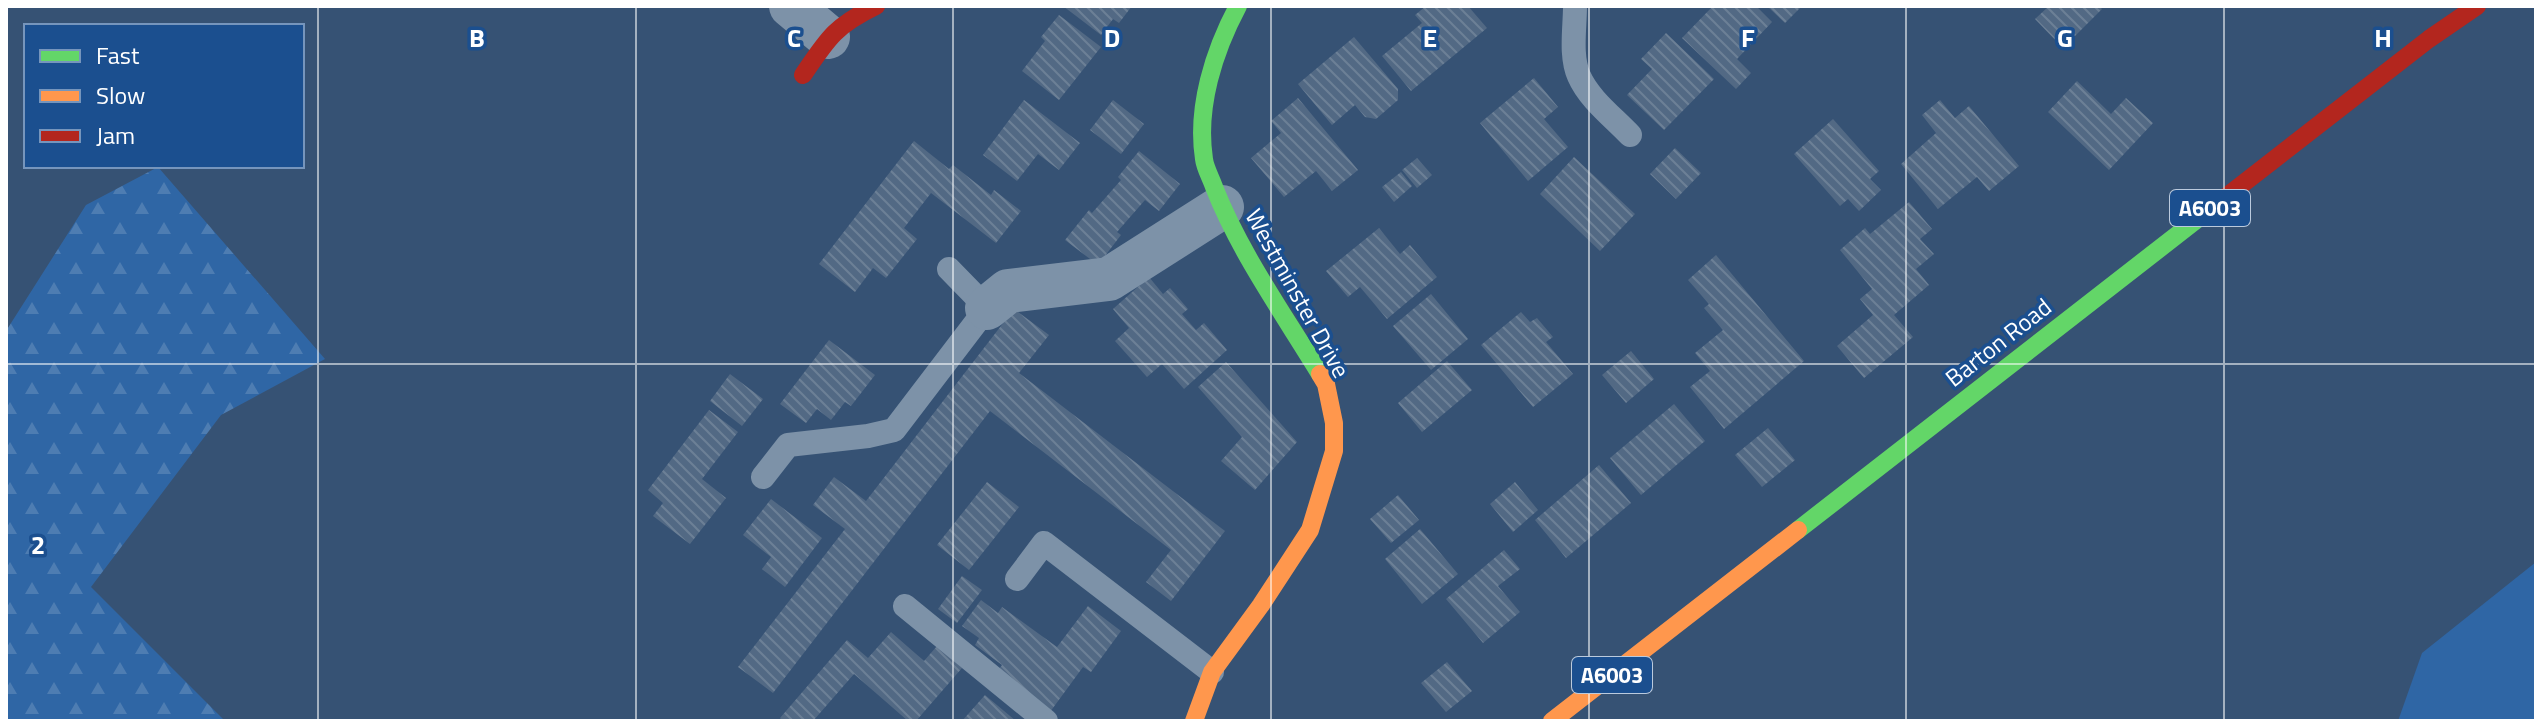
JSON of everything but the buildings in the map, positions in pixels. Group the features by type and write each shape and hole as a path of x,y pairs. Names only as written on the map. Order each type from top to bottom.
{"main road":[{"path":"803,75 828,37 852,18 876,6"},
{"name":"Westminster Drive","path":"1194,721 1212,672 1310,530 1334,451 1334,423 1326,384 1253,264 1222,207 1204,160 1204,100 1226,29 1238,6"},
{"name":"Barton Road","path":"1552,721 2429,39 2477,6"}],"street":[{"path":"791,6 828,37"},
{"path":"987,308 1008,291 1109,279 1222,207"}],"lane":[{"path":"1575,6 1575,61 1579,76 1630,135"},
{"path":"763,477 788,445 894,430 987,308 949,269"},
{"path":"1017,579 1044,543 1212,672"},
{"path":"905,606 1046,721"}],"green space":[{"path":"159,168 325,359 221,415 91,587 225,721 6,721 6,331 86,205"},
{"path":"2536,562 2536,721 2398,721 2422,653"}],"traffic: fast":[{"path":"1238,6 1221,42 1209,80 1202,139 1205,162 1236,235 1320,374"},
{"path":"1798,530 2204,214"}],"traffic: slow":[{"path":"1194,721 1212,672 1310,530 1334,451 1334,423 1326,384 1320,374"},
{"path":"1552,721 1798,530"}],"traffic: jam":[{"path":"803,75 834,34 876,6"},
{"path":"2204,214 2429,39 2477,6"}]}
